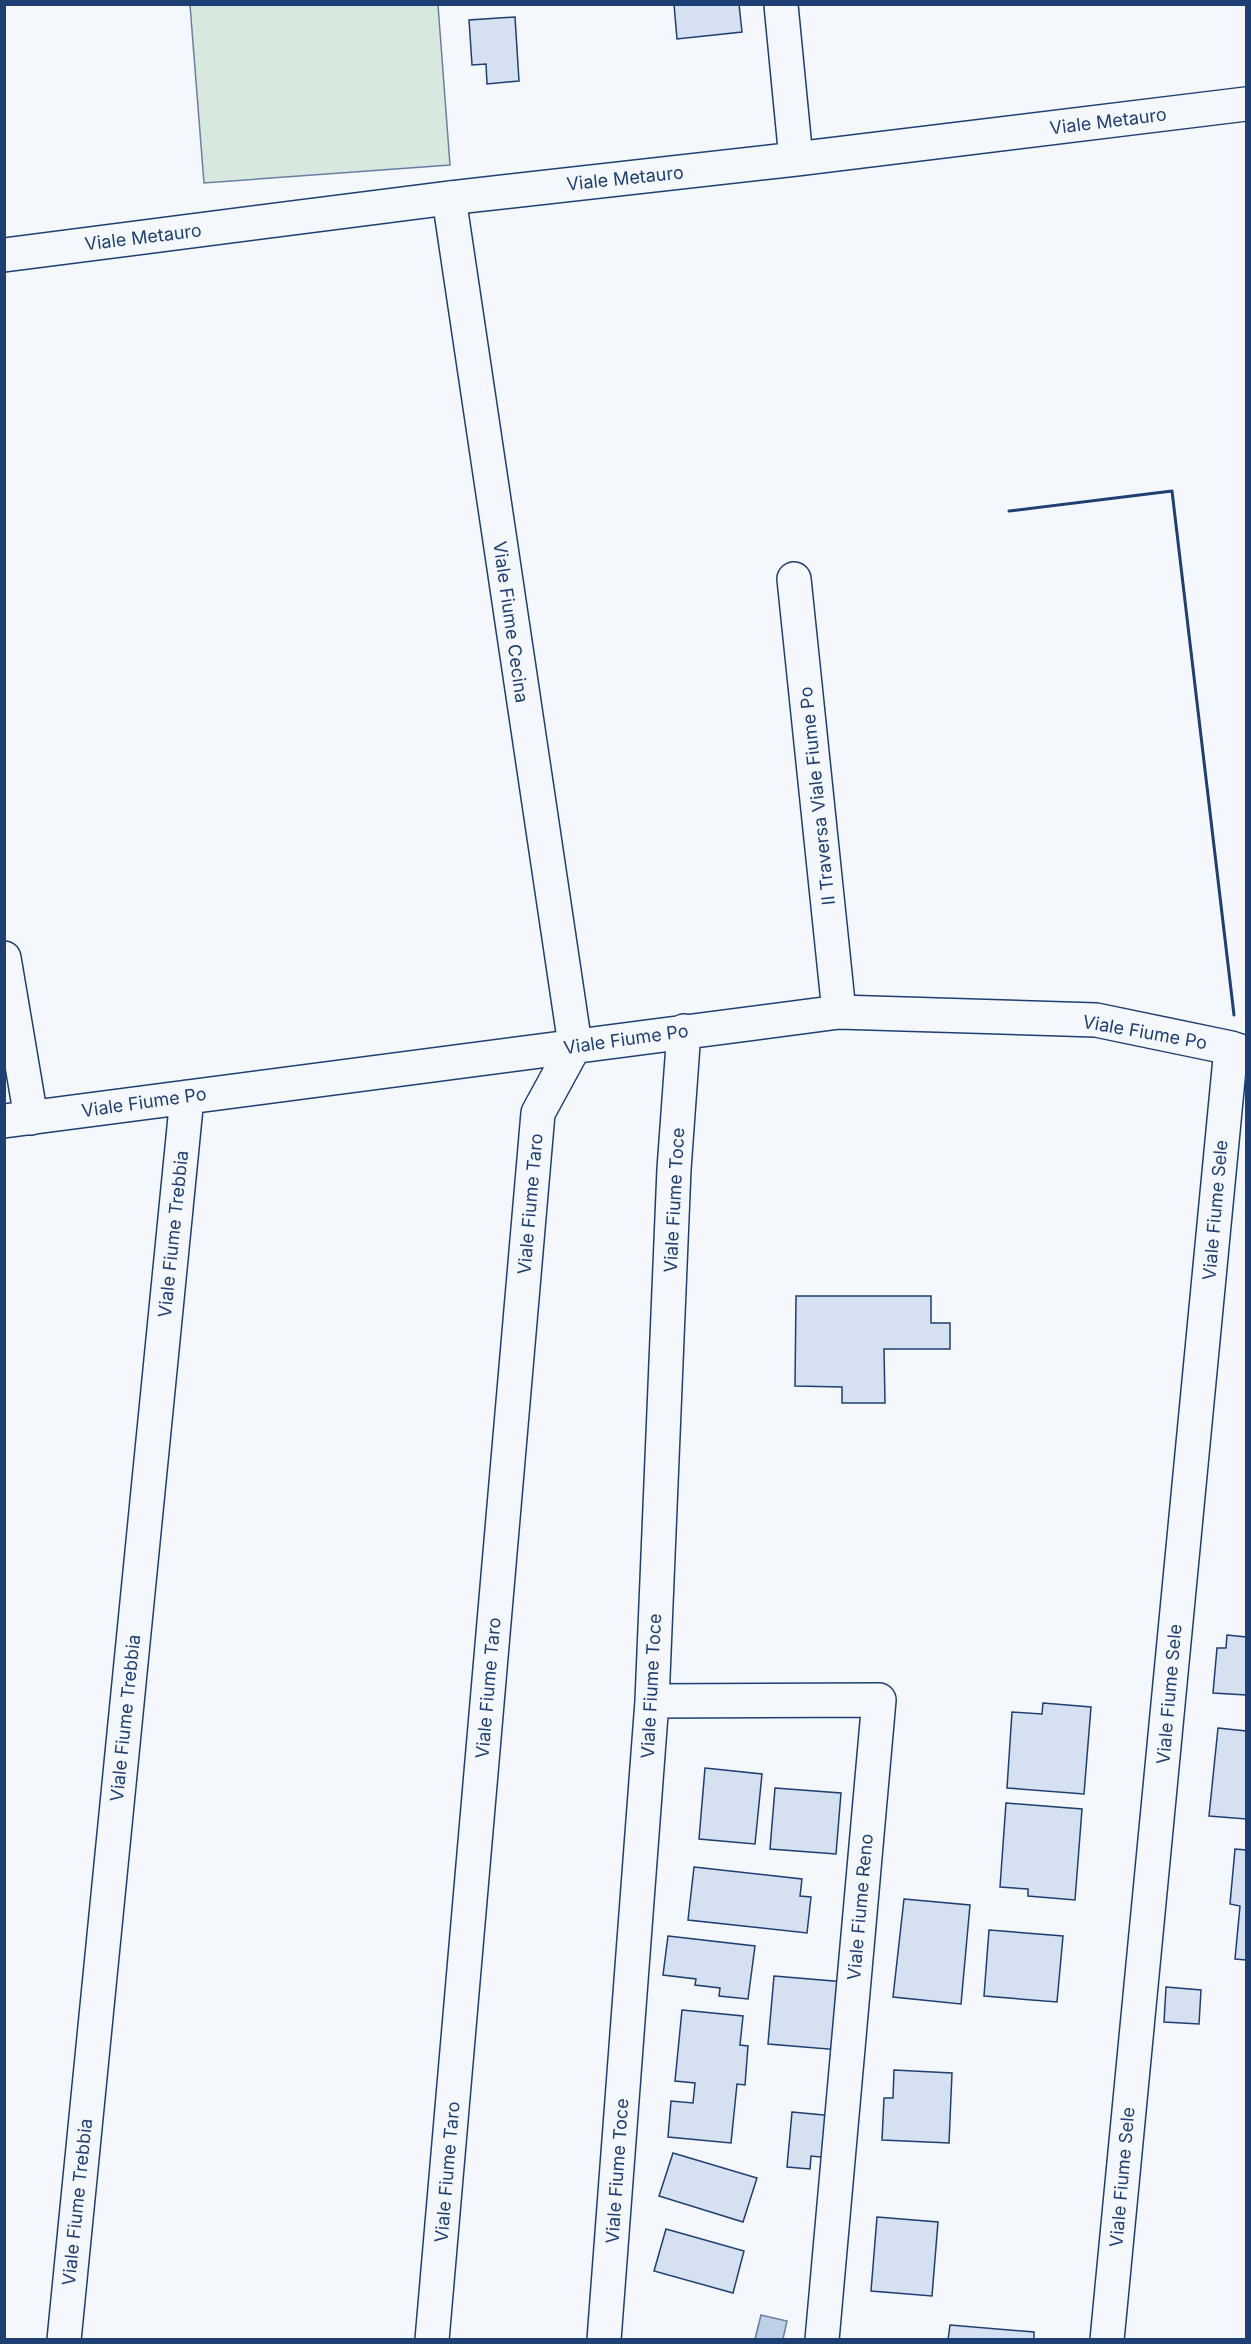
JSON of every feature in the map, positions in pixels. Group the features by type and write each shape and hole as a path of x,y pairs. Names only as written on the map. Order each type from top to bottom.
{"street":[{"path":"781,5 796,159"},
{"name":"Viale Metauro","path":"4,255 449,198 796,159 1246,104"},
{"name":"Viale Fiume Cecina","path":"449,198 575,1045"},
{"name":"II Traversa Viale Fiume Po","path":"794,579 839,1012"},
{"path":"4,958 18,1119"},
{"name":"Viale Fiume Po","path":"18,1119 839,1012 1096,1020 1239,1050"},
{"name":"Viale Fiume Toce","path":"604,2340 652,1701 674,1169 684,1032"},
{"name":"Viale Fiume Taro","path":"432,2340 538,1113 575,1045"},
{"name":"Viale Fiume Sele","path":"1107,2340 1239,1050"},
{"name":"Viale Fiume Trebbia","path":"64,2340 187,1097"},
{"name":"Viale Fiume Reno","path":"652,1701 879,1700 822,2340"}],"shaded area":[{"path":"190,5 438,5 450,165 204,183"}],"water":[{"path":"761,2315 787,2321 783,2339 755,2339"}],"building":[{"path":"674,4 739,4 742,32 677,39"},
{"path":"515,17 519,81 487,84 486,64 472,65 469,20"},
{"path":"796,1296 931,1296 931,1323 950,1323 950,1349 884,1349 885,1403 842,1403 842,1387 795,1386"},
{"path":"1227,1635 1246,1637 1246,1695 1213,1693 1217,1648 1226,1648"},
{"path":"1043,1703 1091,1707 1084,1794 1007,1788 1012,1712 1042,1714"},
{"path":"1218,1728 1246,1731 1246,1819 1209,1816"},
{"path":"705,1768 762,1774 755,1844 699,1839"},
{"path":"775,1788 841,1793 836,1854 770,1849"},
{"path":"1006,1803 1082,1809 1075,1900 1028,1896 1028,1889 1000,1887"},
{"path":"1235,1849 1246,1850 1246,1960 1235,1959 1240,1906 1230,1904"},
{"path":"694,1867 802,1879 800,1896 811,1897 807,1933 688,1920"},
{"path":"904,1899 970,1905 961,2004 893,1997"},
{"path":"989,1930 1063,1936 1057,2002 984,1996"},
{"path":"668,1936 755,1946 748,1999 719,1996 720,1988 695,1985 696,1979 663,1975"},
{"path":"774,1976 845,1982 840,2050 768,2044"},
{"path":"1166,1987 1201,1990 1199,2024 1164,2022"},
{"path":"682,2010 743,2016 740,2045 748,2046 745,2085 737,2084 731,2143 668,2137 671,2101 693,2103 695,2083 675,2081"},
{"path":"894,2070 952,2073 949,2143 882,2140 884,2098 893,2098"},
{"path":"792,2112 834,2116 830,2158 811,2156 810,2169 787,2167"},
{"path":"673,2153 757,2178 743,2222 659,2196"},
{"path":"877,2217 938,2222 932,2296 871,2291"},
{"path":"666,2229 744,2251 733,2293 654,2271"},
{"path":"950,2325 1034,2332 1034,2340 948,2340"}],"wall":[{"path":"1009,511 1172,491 1234,1015"}]}
